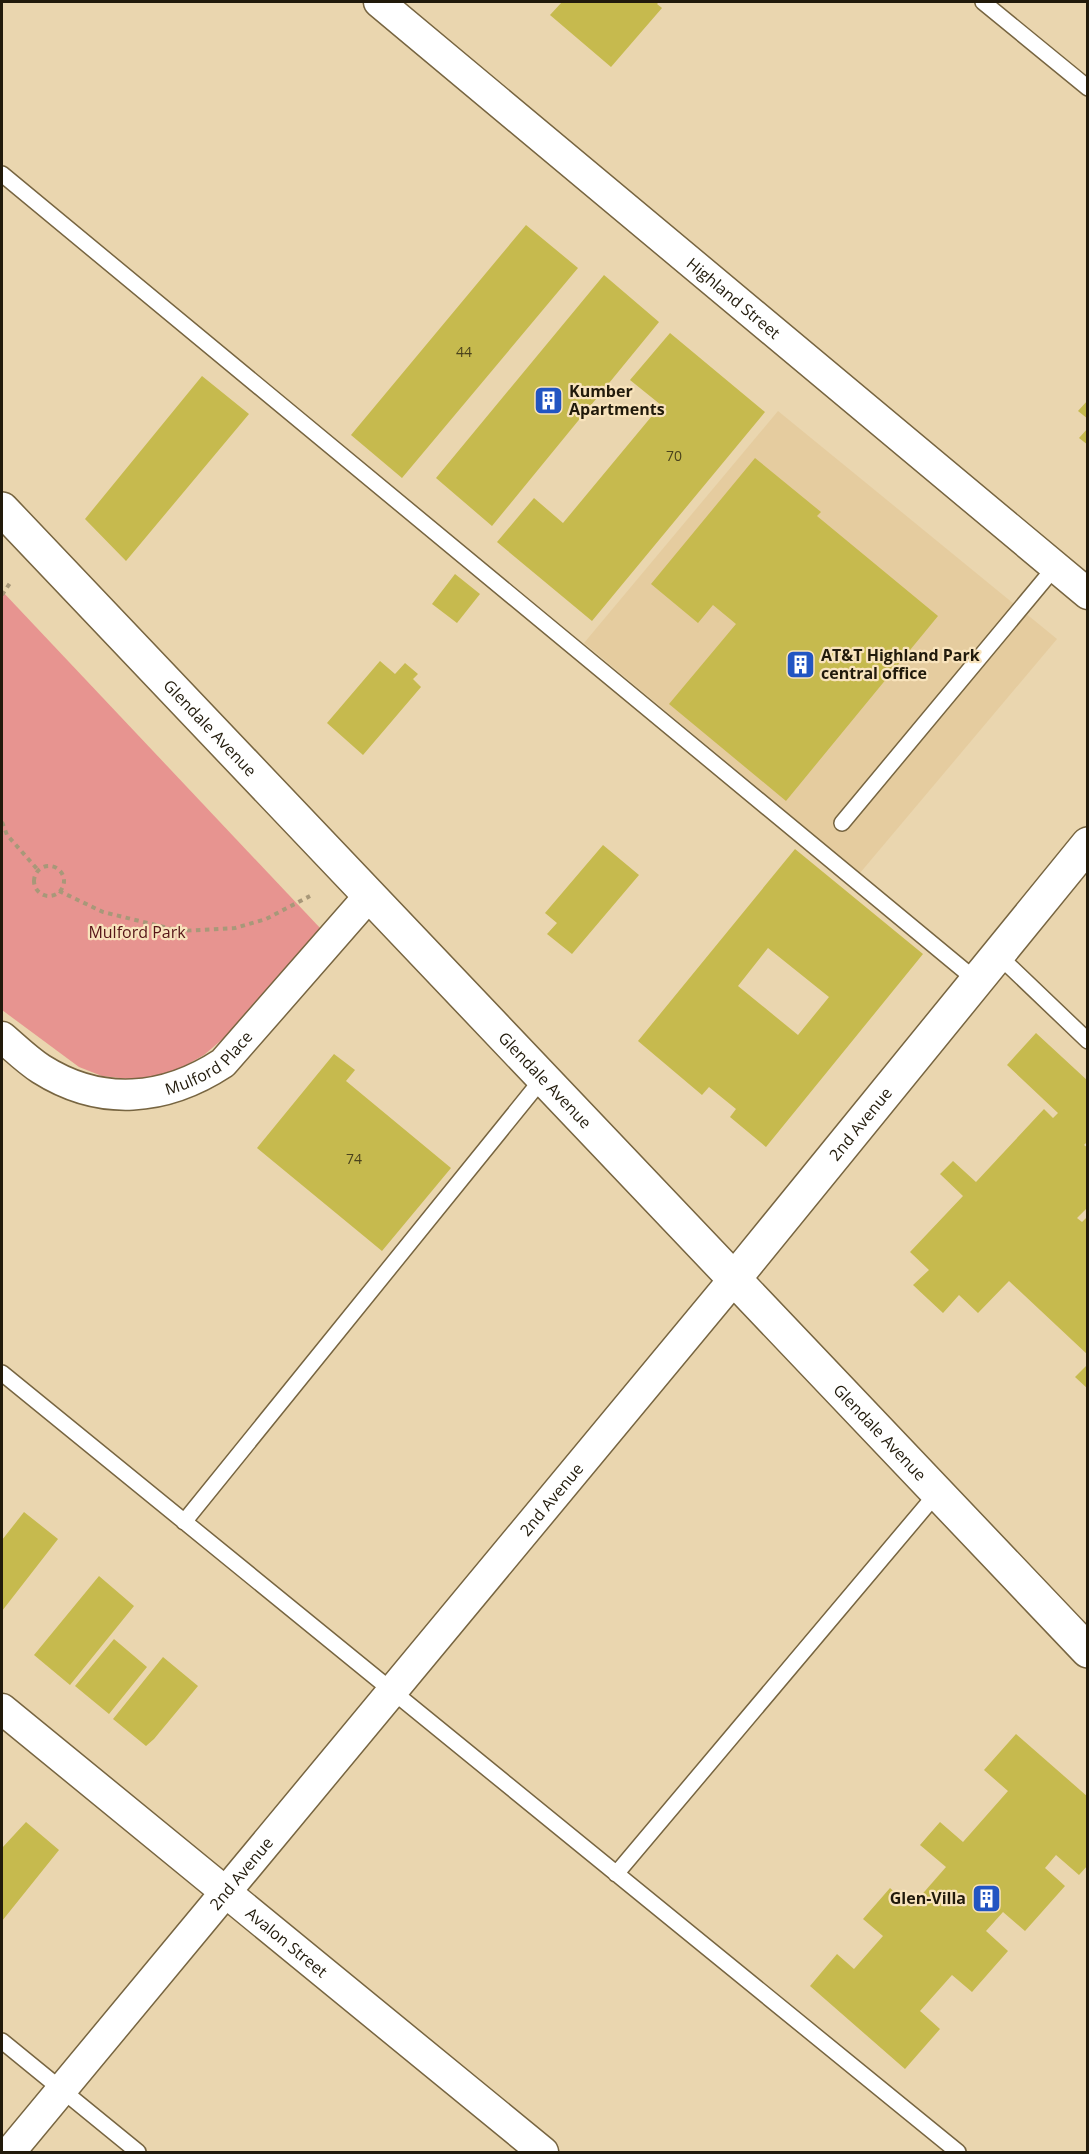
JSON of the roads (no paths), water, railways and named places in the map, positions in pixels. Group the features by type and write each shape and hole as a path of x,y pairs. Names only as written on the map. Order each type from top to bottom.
{"street":[{"name":"Highland Street","path":"379,2 1088,594"},
{"name":"Glendale Avenue","path":"6,523 369,896 1088,1651"},
{"name":"2nd Avenue","path":"10,2152 734,1279 1088,844"},
{"name":"Mulford Place","path":"2,1036 39,1068 83,1089 108,1094 132,1095 156,1093 180,1086 224,1063 369,896"},
{"name":"Avalon Street","path":"2,1709 543,2152"}],"lane":[{"path":"983,2 1088,88"},
{"path":"2,174 977,981"},
{"path":"842,823 1055,567"},
{"path":"998,955 1088,1041"},
{"path":"184,1522 543,1078"},
{"path":"2,1372 958,2152"},
{"path":"616,1874 937,1493"},
{"path":"2,2041 138,2152"}],"place":[{"name":"Kumber Apartments","path":"548,400"},
{"name":"AT&T Highland Park central office","path":"800,664"},
{"name":"Glen-Villa","path":"987,1898"}],"park label":[{"name":"Mulford Park","path":"137,932"}]}
